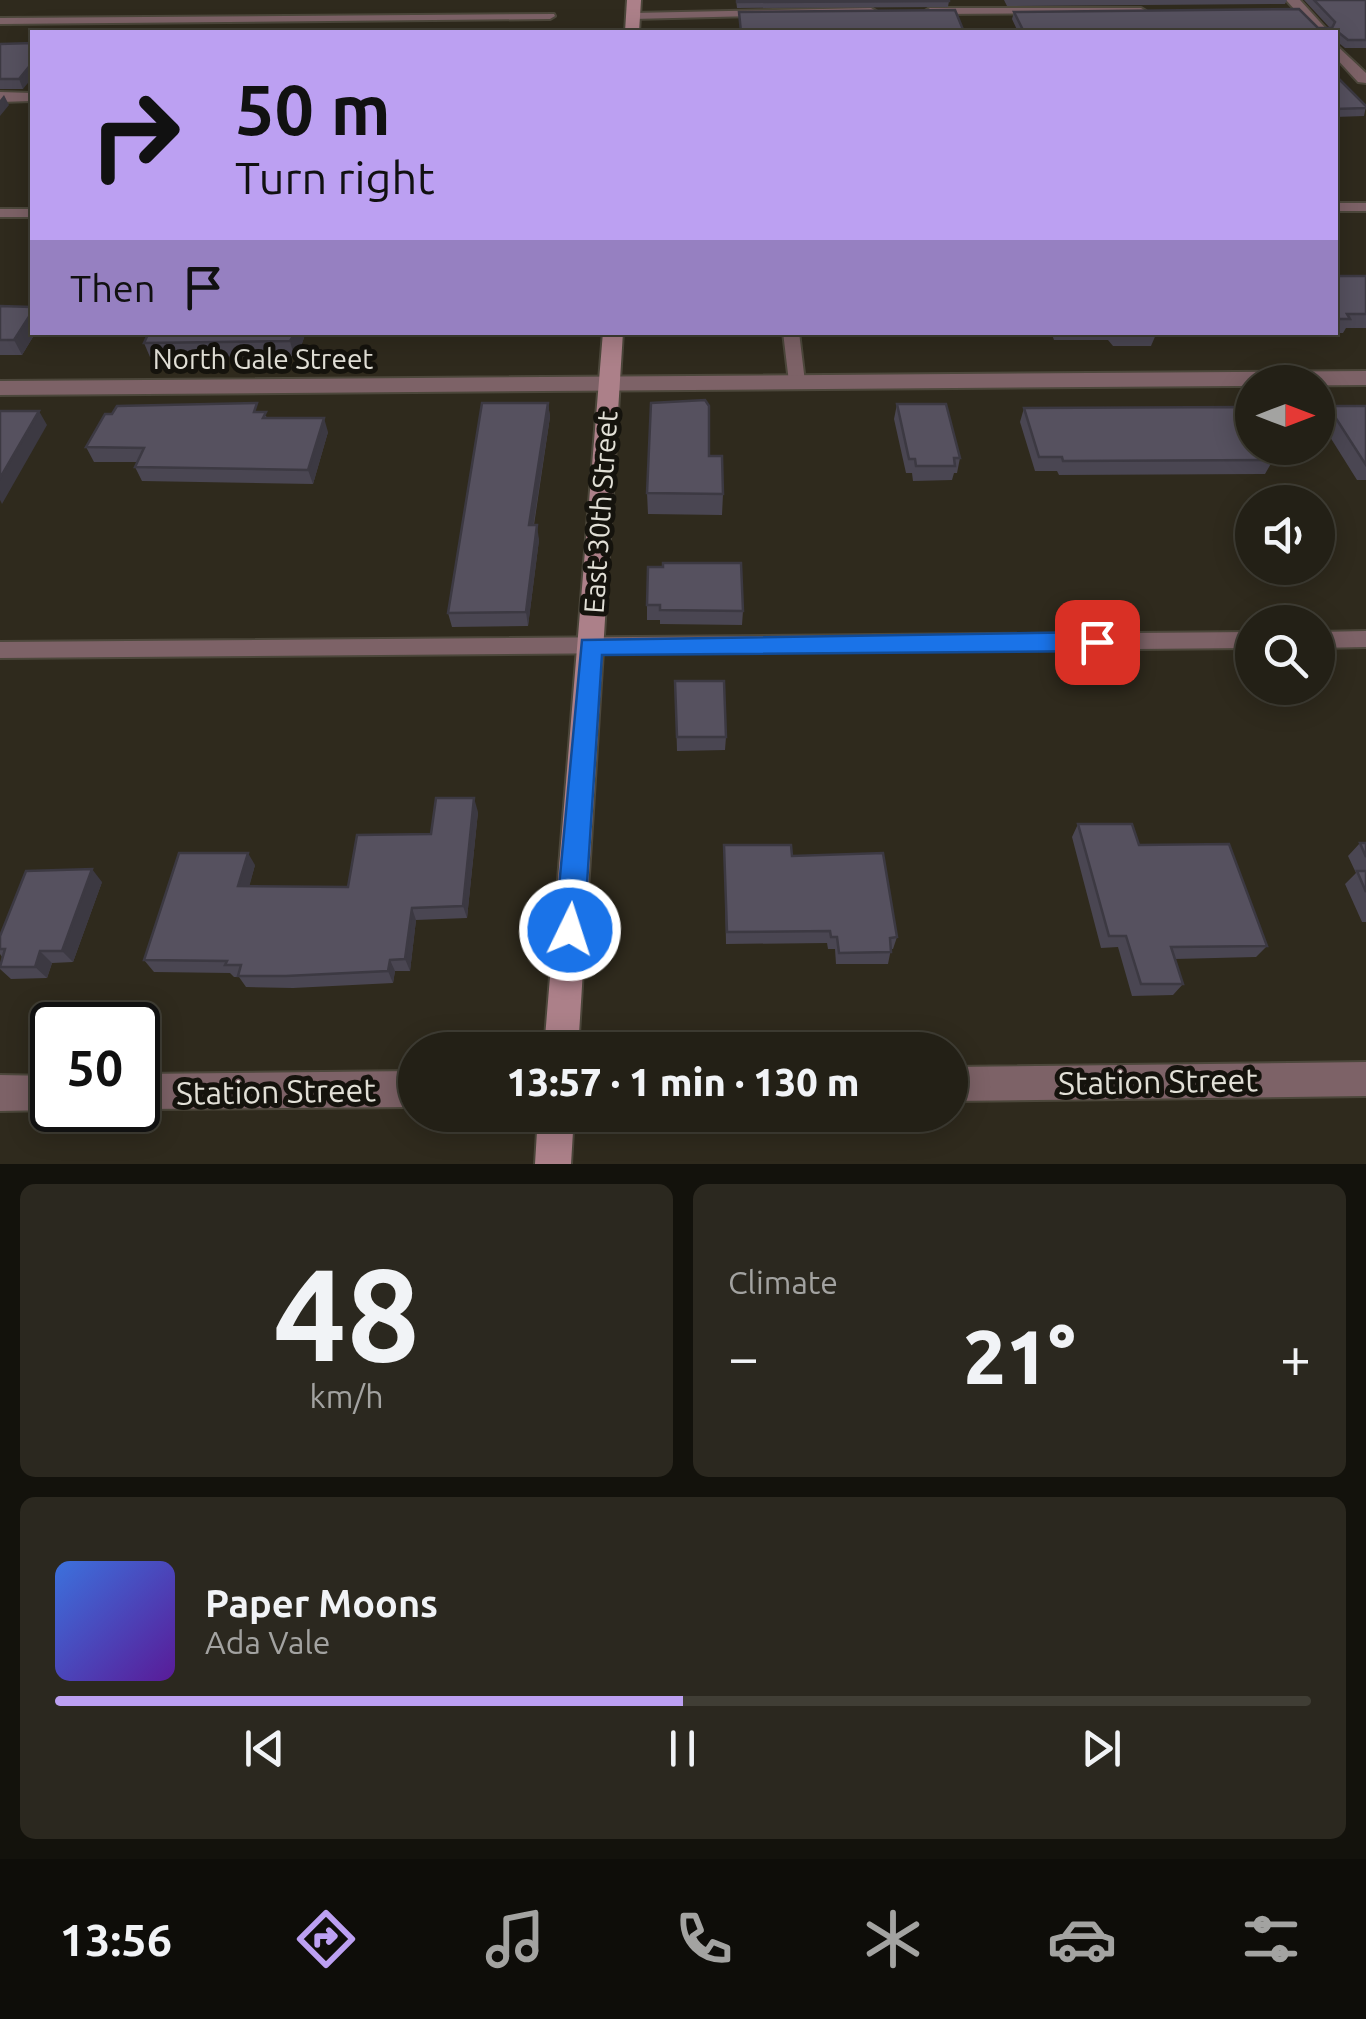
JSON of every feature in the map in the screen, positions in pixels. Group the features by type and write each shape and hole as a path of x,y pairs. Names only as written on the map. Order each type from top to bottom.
{"main road":[{"name":"East 30th Street","path":"562,1032 613,335"},
{"path":"553,1164 555,1132"}],"street":[{"path":"1294,8 1320,30"},
{"path":"1338,51 1364,79"},
{"path":"1338,80 1364,79"},
{"path":"0,97 30,97"},
{"name":"North Gale Street","path":"0,388 1366,378"},
{"name":"Station Street","path":"968,1084 1366,1079"},
{"name":"Station Street","path":"160,1092 398,1090"},
{"path":"0,1093 30,1093"}],"lane":[{"path":"235,30 255,0"},
{"path":"634,8 894,11"},
{"path":"914,11 1158,11"},
{"path":"0,21 550,16"},
{"path":"1338,207 1366,207"},
{"path":"0,213 30,212"},
{"path":"791,335 797,382"},
{"path":"1335,640 1366,639"},
{"path":"0,650 1235,640"}],"building":[{"path":"949,0 949,1 737,2"},
{"path":"1314,0 1366,0 1366,40 1348,40 1338,30 1023,30 1014,12 1299,9 1318,28 1332,28 1335,22"},
{"path":"955,10 963,30 741,30 739,12"},
{"path":"30,43 30,65 19,79 0,79 0,44"},
{"path":"1338,78 1366,106 1338,109"},
{"path":"1338,276 1366,276 1366,314 1347,314 1350,319 1338,319"},
{"path":"0,306 30,307 30,315 14,340 0,340"},
{"path":"148,335 294,335 290,341 144,343"},
{"path":"705,400 709,406 709,456 722,456 723,494 647,493 651,403"},
{"path":"257,403 254,412 266,412 263,418 324,418 308,470 135,467 144,448 86,447 105,414 112,414 117,406"},
{"path":"482,403 548,403 529,525 537,525 526,612 448,613"},
{"path":"897,404 946,404 960,458 954,458 955,466 916,466 915,459 909,459"},
{"path":"1335,406 1366,406 1366,465 1335,417"},
{"path":"1235,407 1235,460 1063,461 1062,457 1039,457 1024,408"},
{"path":"0,411 39,411 0,478"},
{"path":"663,563 741,563 743,611 660,610 660,605 647,605 648,567 663,567"},
{"path":"675,681 724,681 726,737 677,737"},
{"path":"436,798 474,798 463,906 412,908 405,959 390,960 388,971 238,976 241,965 225,965 227,961 144,960 179,853 248,853 238,886 348,887 357,835 431,834"},
{"path":"1078,824 1132,824 1139,845 1229,844 1267,946 1171,947 1183,984 1141,984 1126,936 1109,936"},
{"path":"724,845 791,845 792,856 883,853 897,937 890,938 891,952 839,953 837,937 831,937 830,931 727,932"},
{"path":"92,869 62,951 40,951 35,967 0,967 5,949 0,949 0,936 26,871"},
{"path":"1357,871 1366,871 1366,892"}],"route":[{"path":"570,930 590,646 1097,642"}]}
